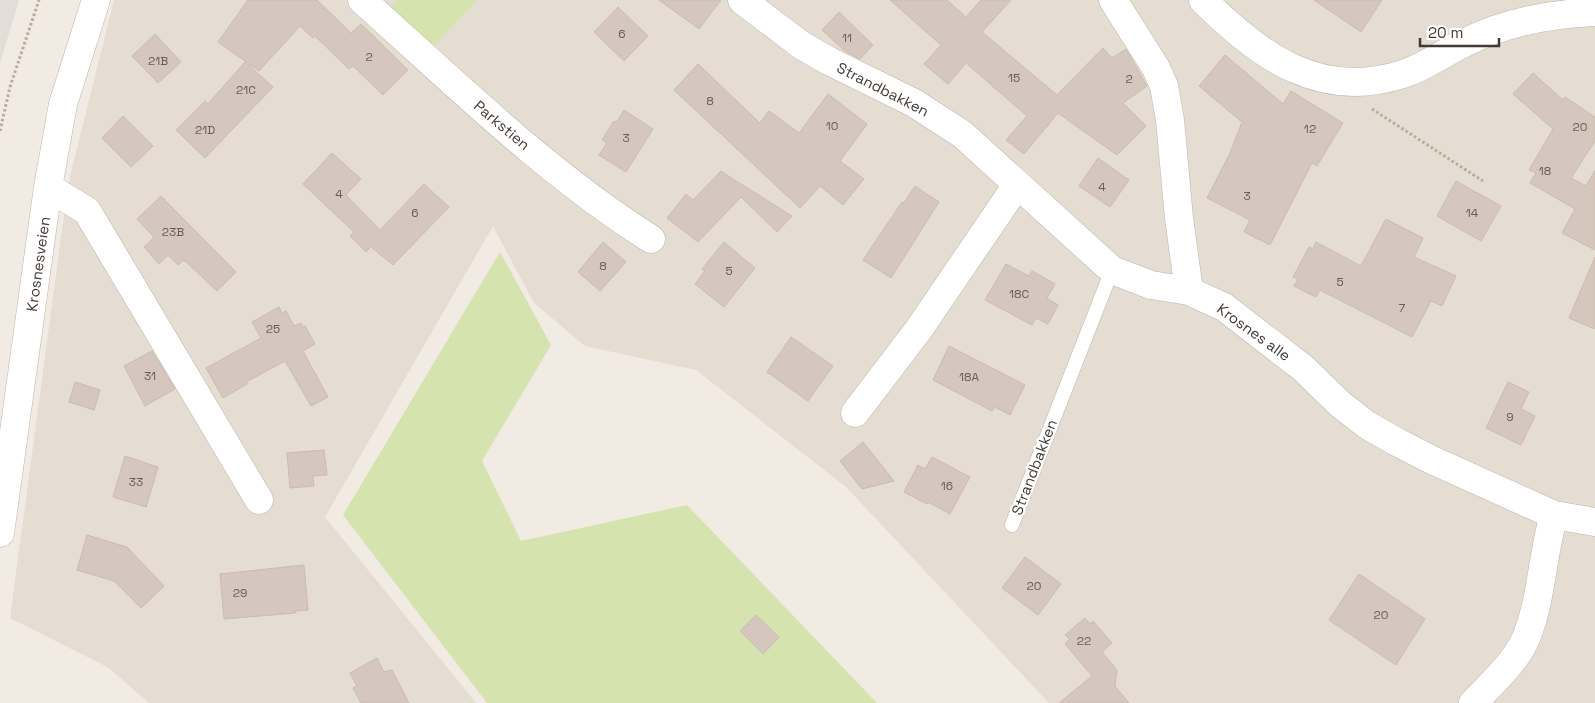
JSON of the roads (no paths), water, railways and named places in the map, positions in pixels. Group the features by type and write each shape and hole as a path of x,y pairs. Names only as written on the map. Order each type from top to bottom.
{"street":[{"name":"Krosnesveien","path":"0,533 4,472 48,187 63,104 96,0"},
{"name":"Parkstien","path":"362,0 516,136 615,216 651,239"},
{"name":"Strandbakken","path":"742,0 815,53 936,116 987,155 1017,185 1112,270 1151,285 1189,291"},
{"path":"1113,0 1156,68 1164,86 1170,120 1179,218 1189,291"},
{"path":"1203,0 1239,35 1264,53 1290,67 1324,80 1366,83 1404,74 1484,34 1526,19 1556,14 1595,12"},
{"path":"855,413 919,328 1017,185"},
{"path":"48,187 87,211 259,500"},
{"name":"Krosnes alle","path":"1189,291 1224,307 1251,327 1367,425 1432,460 1554,515 1595,522"},
{"path":"1473,703 1512,659 1526,639 1534,615 1548,536 1554,515"}],"lane":[{"name":"Strandbakken","path":"1012,526 1112,270"}]}
